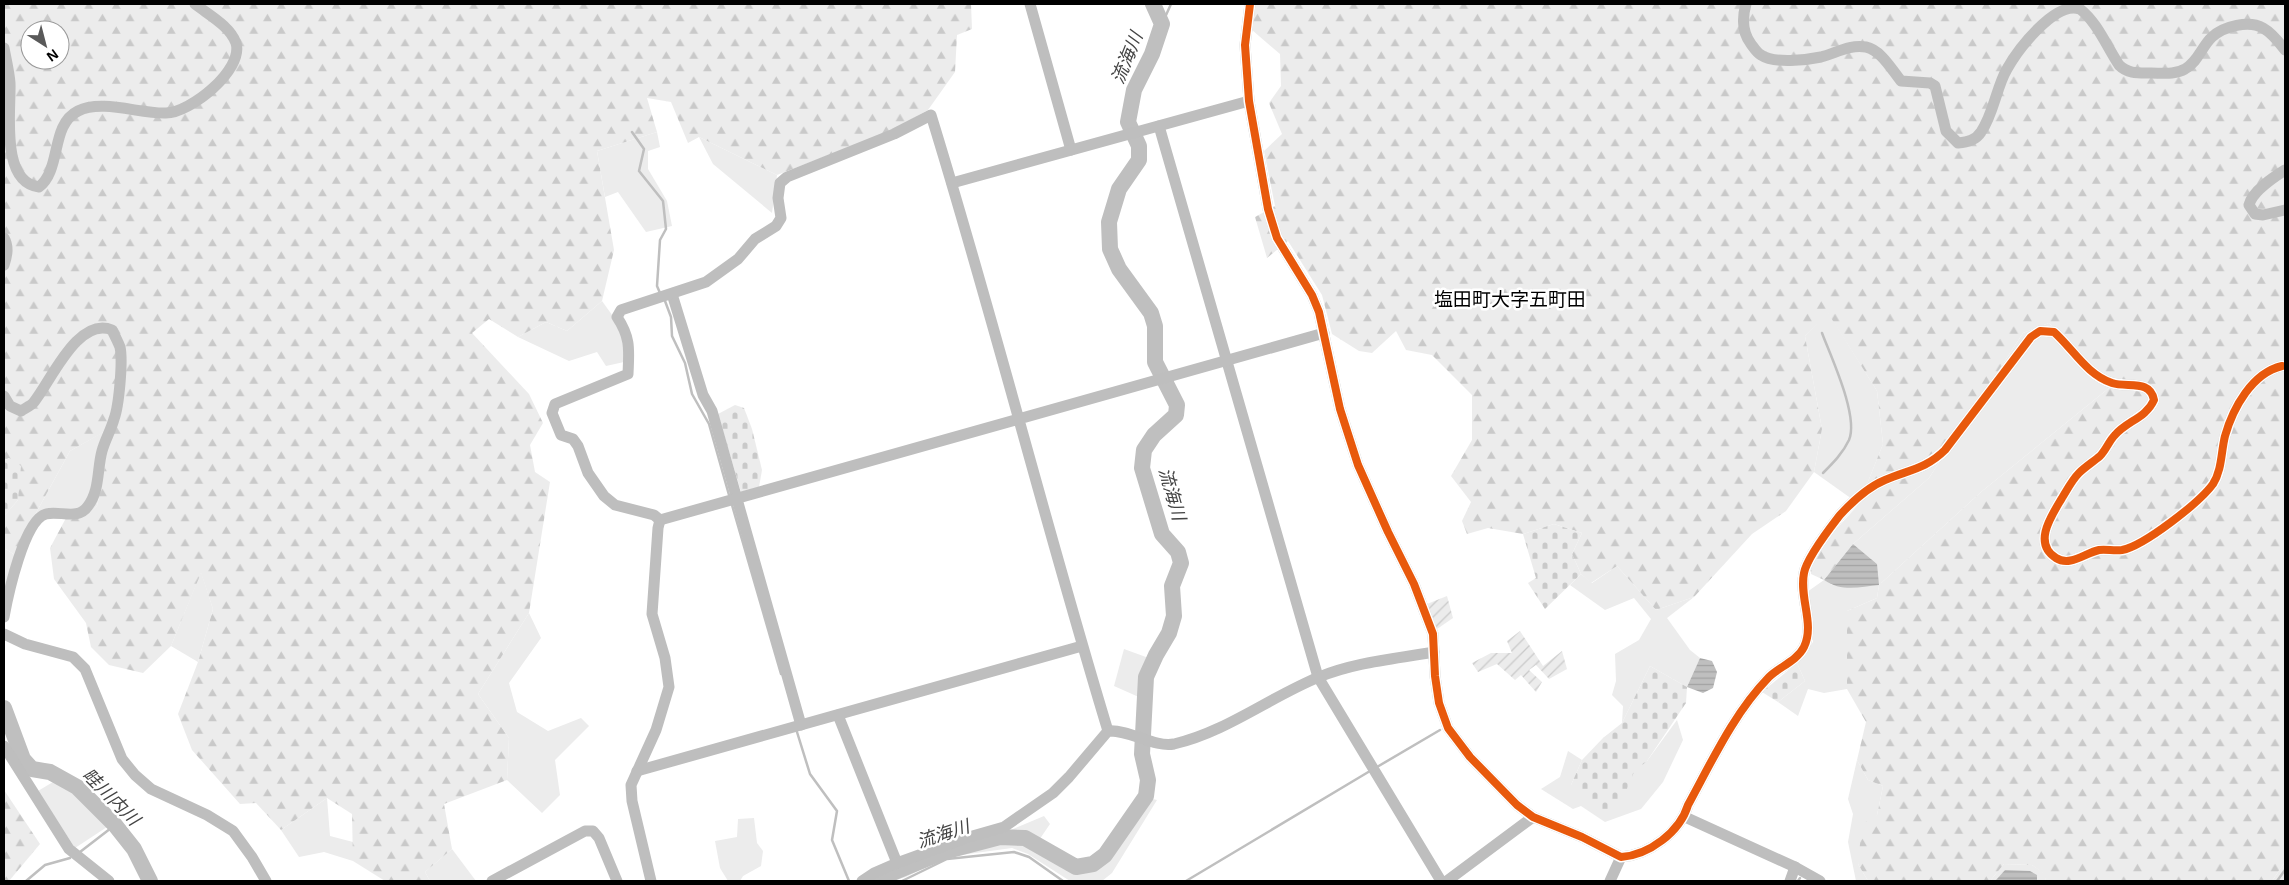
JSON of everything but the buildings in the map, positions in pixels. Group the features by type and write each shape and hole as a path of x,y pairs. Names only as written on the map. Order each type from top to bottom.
{"street":[{"path":"4,48 10,81 7,97 9,133 18,171 25,181 32,186 39,187 48,178 60,136 73,114 88,108 102,107 167,113 178,110 191,104 216,85 229,70 236,58 236,44 229,30 195,4"},
{"path":"1030,4 1071,150"},
{"path":"1250,4 1245,45 1249,101 1268,209 1277,238 1312,295 1319,312 1340,409 1358,465 1414,584 1433,634 1439,703 1448,728 1470,757 1517,805 1533,817 1582,837 1621,857 1642,852 1658,843 1684,817 1688,805 1727,732 1770,676 1802,650 1808,638 1809,628 1804,601 1804,573 1807,562 1840,516 1868,490 1883,481 1926,466 1946,450 2031,337 2040,330 2054,332 2086,367 2112,383 2148,388 2153,393 2154,400 2146,413 2114,435 2100,456 2074,479 2047,524 2044,542 2054,557 2067,561 2092,552 2105,549 2121,550 2139,544 2164,527 2206,491 2218,473 2225,436 2234,412 2257,378 2269,369 2284,366"},
{"path":"1746,4 1743,25 1746,37 1762,56 1772,59 1798,61 1822,57 1850,47 1866,47 1874,51 1901,81 1930,83 1935,86 1946,131 1958,143 1968,142 1981,133 2006,70 2032,33 2050,13 2066,5 2078,8 2089,18 2124,71 2136,73 2174,73 2185,69 2199,55 2211,37 2236,26 2252,25 2263,28 2285,50"},
{"path":"952,184 1249,101"},
{"path":"660,520 654,515 615,505 604,496 588,473 578,446 573,439 561,435 552,413 555,404 628,374 629,343 626,330 617,316 621,310 706,282 738,260 755,239 776,226 781,218 778,198 780,183 786,177 894,134 931,115 1082,646 1108,731"},
{"path":"1159,126 1318,677 1442,881"},
{"path":"2285,170 2259,190 2249,205 2255,214 2263,215 2285,210"},
{"path":"4,238 7,244 7,255 4,265"},
{"path":"672,294 703,395 712,412 801,725"},
{"path":"4,396 10,406 21,410 33,404 60,361 77,341 95,329 104,326 112,330 120,348 121,365 115,417 102,452 97,485 88,507 81,512 72,515 48,513 40,516 31,527 10,588 4,617"},
{"path":"660,520 1324,333"},
{"path":"648,880 632,801 631,785 656,730 669,687 665,658 652,614 660,520"},
{"path":"4,634 25,644 73,656 84,669 122,759 135,775 151,789 207,815 232,831 252,857 266,881"},
{"path":"637,771 1082,646"},
{"path":"862,881 874,872 896,863 969,837 1004,827 1064,783 1108,731 1118,730 1137,737 1172,744 1202,735 1318,677 1345,668 1434,652"},
{"path":"838,714 896,863"},
{"path":"4,746 69,849 109,881"},
{"path":"1447,881 1533,817"},
{"path":"1684,817 1795,867 1820,881"},
{"path":"492,881 584,831 593,831 599,838 617,881"},
{"path":"1610,881 1621,857"},
{"path":"1790,881 1795,867"}],"green space":[{"path":"4,4 971,4 972,29 957,35 955,72 928,110 890,131 777,175 699,137 688,143 671,102 647,98 657,132 597,151 614,250 602,301 567,331 546,322 518,337 489,319 472,333 529,394 543,423 530,445 535,472 550,482 529,613 478,694 509,738 507,780 444,804 452,849 425,872 430,881 385,881 353,861 352,814 327,798 281,830 256,803 240,804 192,750 178,714 198,662 213,609 201,573 171,646 143,673 109,665 91,647 86,623 54,579 50,548 66,518 83,518 97,506 113,427 70,451 36,513 18,557 4,548 4,516 18,500 9,458 4,461"},
{"path":"1254,4 2285,4 2285,862 2272,881 2046,881 2044,874 2032,865 2004,864 1990,881 1868,881 1858,864 1862,824 1877,815 1883,786 1868,780 1857,760 1866,722 1847,689 1847,611 1877,598 1879,585 1981,492 2109,388 2049,323 2023,333 1929,478 1853,544 1824,580 1811,574 1810,558 1859,504 1883,444 1877,391 1828,313 1805,336 1822,429 1814,472 1786,511 1752,534 1694,597 1656,610 1617,566 1591,583 1581,574 1572,554 1582,533 1554,524 1523,534 1488,528 1467,534 1462,521 1471,502 1451,476 1472,440 1472,395 1432,355 1406,350 1396,331 1372,353 1359,351 1332,334 1322,295 1288,241 1267,258 1255,217 1275,206 1264,151 1282,134 1269,103 1281,86 1280,54 1252,30"},
{"path":"657,132 660,147 648,151 648,169 667,201 672,226 646,232 618,192 605,197 597,151"},
{"path":"699,137 777,175 772,213 713,164"},
{"path":"602,301 625,333 624,362 606,366 597,352 569,361 518,337 546,322 567,331"},
{"path":"1828,312 1877,391 1883,444 1859,504 1814,472 1822,429 1805,336"},
{"path":"2049,323 2109,388 1981,492 1879,585 1877,598 1847,611 1847,689 1824,693 1808,689 1798,716 1778,702 1805,681 1797,663 1813,642 1807,592 1824,580 1832,585 1877,564 1853,544 1929,478 2023,333"},
{"path":"735,405 744,408 752,429 762,470 759,487 741,492 718,414"},
{"path":"114,426 97,506 83,519 47,517 36,513 70,451"},
{"path":"9,458 21,466 18,500 4,516 4,461"},
{"path":"1554,524 1582,533 1572,554 1581,574 1545,609 1528,583 1536,578 1523,534"},
{"path":"4,548 18,557 5,590 4,590"},
{"path":"1617,566 1656,610 1694,597 1667,618 1690,650 1700,658 1687,687 1650,666 1622,723 1623,706 1612,695 1616,681 1615,654 1639,640 1651,619 1634,598 1605,610 1570,585 1581,574 1592,583"},
{"path":"201,572 213,609 198,662 171,646"},
{"path":"1447,596 1453,618 1437,629 1427,604"},
{"path":"529,613 541,638 509,683 517,712 548,731 581,718 589,726 555,760 560,795 542,813 507,780 509,738 478,694"},
{"path":"1520,631 1543,666 1562,651 1567,669 1549,679 1536,665 1529,670 1542,682 1536,692 1521,675 1515,680 1497,664 1478,672 1472,663 1491,653 1512,653 1507,641"},
{"path":"1124,649 1146,657 1141,698 1114,686"},
{"path":"1797,663 1805,681 1778,702 1762,692"},
{"path":"1650,666 1687,687 1686,703 1647,761 1634,772 1620,806 1605,812 1571,785 1582,760 1603,738 1622,723"},
{"path":"1677,720 1683,740 1663,782 1641,809 1605,822 1581,806 1573,809 1541,789 1560,777 1568,751 1582,760 1571,785 1634,772 1603,738 1612,732 1647,761"},
{"path":"1857,760 1868,780 1883,786 1877,815 1858,864 1868,881 1856,881 1848,842 1853,814 1848,799"},
{"path":"53,782 74,792 107,827 75,848 38,791"},
{"path":"4,790 40,844 9,881 4,881"},
{"path":"327,798 330,836 353,842 353,861 324,852 299,857 281,830"},
{"path":"1149,798 1157,800 1112,873 1102,881 1070,881 1028,854 1012,848 946,857 906,877 893,881 878,881 944,854 996,841 1013,829 1044,816 1050,824 1033,849 1074,872 1096,867 1108,857"},
{"path":"754,818 757,843 763,851 761,866 743,876 740,881 728,881 720,868 715,841 737,837 738,819"},
{"path":"452,849 476,881 430,881 425,872"},
{"path":"2285,862 2285,881 2272,881"},
{"path":"2004,864 2032,865 2045,874 2046,881 2037,881 2037,875 2005,870 1995,881 1990,881"}],"shaded area":[{"path":"1853,544 1877,564 1879,585 1844,587 1830,584 1824,580"},
{"path":"1700,658 1712,661 1717,672 1713,688 1703,693 1687,687"},
{"path":"2005,870 2030,871 2037,875 2037,881 1995,881"}],"waterway":[{"name":"流海川","path":"873,881 943,852 1000,837 1025,838 1076,867 1093,864 1105,855 1146,796 1148,780 1142,754 1146,677 1169,633 1174,616 1172,586 1181,563 1178,552 1162,534 1142,468 1144,450 1154,435 1176,415 1177,405 1155,362 1155,326 1151,313 1119,269 1110,249 1109,222 1119,189 1139,160 1139,146 1128,122 1134,90 1152,54 1162,24 1153,4"},
{"path":"1162,24 1171,4"},
{"path":"632,132 644,149 639,171 663,201 666,229 660,240 657,286 660,293"},
{"path":"665,301 671,317 672,336 685,363 692,394 709,424 729,495"},
{"path":"1822,333 1843,387 1851,429 1849,440 1844,449 1823,473"},
{"path":"732,505 781,674"},
{"name":"畦川内川","path":"4,708 23,759 32,769 50,772 77,787 115,825 134,849 150,881"},
{"path":"1377,767 1440,730"},
{"path":"797,732 810,774 837,811 832,840 849,881"},
{"path":"1186,881 1370,771"},
{"path":"80,852 115,825"},
{"path":"902,881 947,859 1014,852 1029,857 1063,881"},
{"path":"26,881 45,865 70,858"},
{"path":"2277,881 2285,870"}],"cycle path":[{"path":"1250,4 1245,45 1249,101 1268,209 1277,238 1312,295 1319,312 1340,409 1358,465 1414,584 1433,634 1435,676 1439,703 1448,728 1470,757 1517,805 1533,817 1582,837 1621,857 1642,852 1671,833 1684,815 1715,755 1745,706 1769,677 1801,652 1807,638 1808,629 1803,592 1804,573 1814,551 1840,515 1872,487 1924,465 1945,450 2031,337 2040,331 2054,332 2095,374 2112,383 2148,389 2152,393 2154,400 2146,411 2113,437 2100,456 2076,476 2053,512 2046,529 2045,545 2056,558 2067,561 2099,550 2122,550 2132,547 2171,522 2206,492 2216,479 2225,436 2233,414 2245,393 2262,376 2282,366"}],"district":[{"name":"塩田町大字五町田","path":"1510,299"}]}
